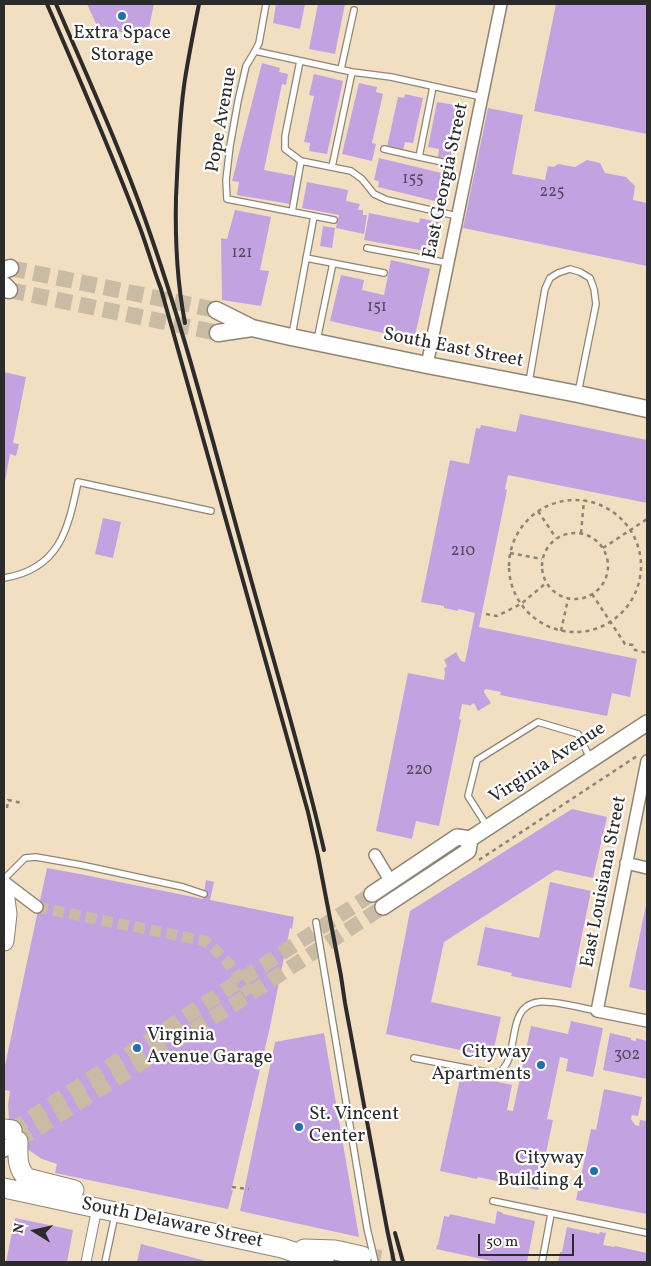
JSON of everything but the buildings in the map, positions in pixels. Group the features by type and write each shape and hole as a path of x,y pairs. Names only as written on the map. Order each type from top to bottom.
{"main road":[{"name":"South East Street","path":"216,310 252,328 647,409"},
{"name":"South East Street","path":"218,333 252,328"},
{"path":"4,941 10,888"},
{"path":"8,1137 23,1174 27,1178 84,1193 137,1212 150,1219"},
{"name":"South Delaware Street","path":"4,1188 282,1248 324,1262"},
{"name":"South Delaware Street","path":"282,1248 334,1250 369,1259"}],"street":[{"name":"East Georgia Street","path":"427,365 501,4"},
{"name":"Virginia Avenue","path":"383,907 468,850 470,839 647,723"},
{"name":"East Louisiana Street","path":"597,1011 626,863 644,757"},
{"name":"Virginia Avenue","path":"372,894 457,836 470,839"},
{"path":"375,855 391,882"},
{"path":"626,863 647,868"},
{"path":"4,881 38,907"},
{"path":"597,1011 647,1021"},
{"path":"86,1262 97,1208"}],"lane":[{"path":"255,51 259,43 266,4"},
{"path":"341,69 354,10"},
{"name":"Pope Avenue","path":"334,220 227,199 226,180 238,101 246,66 255,51 352,72 391,77 482,97"},
{"path":"300,60 285,136 285,149 301,161 351,171 362,179 374,194 387,200 457,216"},
{"path":"332,167 352,72"},
{"path":"419,157 433,87"},
{"path":"384,150 447,163"},
{"path":"292,212 301,161"},
{"path":"292,337 314,216"},
{"path":"367,248 448,263"},
{"path":"306,258 384,272"},
{"path":"316,342 333,263"},
{"path":"528,384 545,290 550,278 570,269 590,278 596,304 578,394"},
{"path":"4,578 33,569 50,555 66,530 78,482 211,512"},
{"path":"488,827 468,796 477,760 538,722 578,734 591,760"},
{"path":"10,888 4,881 25,858 36,857 89,866 183,887 204,894"},
{"path":"316,922 367,1228 369,1259"},
{"path":"414,1058 485,1072 500,1072 510,1057 519,1015 523,1009 531,1004 547,1002 597,1011"},
{"path":"492,1201 647,1233"},
{"path":"106,1262 115,1212"},
{"path":"542,1262 551,1214"}],"path":[{"path":"565,500 584,500 610,510 630,530 640,556 640,575 630,601 610,621 590,630 576,632 561,631 546,625 532,616 515,595 510,580 510,553 523,525 538,511 546,506 565,500"},
{"path":"581,533 584,500"},
{"path":"538,511 556,538"},
{"path":"603,548 647,519"},
{"path":"581,533 590,536 603,548 607,556 608,574 599,589 592,594 585,598 568,599 555,593 546,583 543,575 542,559 545,551 556,538 564,534 581,533"},
{"path":"510,553 542,559"},
{"path":"486,614 497,616 521,604 546,583"},
{"path":"592,594 625,644 633,645 635,650 647,653"},
{"path":"561,631 568,599"},
{"path":"490,853 644,757"},
{"path":"7,808 8,800 22,803"},
{"path":"232,1187 250,1189"}],"tunnel":[{"path":"10,268 216,310"},
{"path":"9,290 218,333"},
{"path":"12,1130 372,894"},
{"path":"37,907 205,941 219,953 250,994"},
{"path":"18,1141 383,907"},
{"path":"362,1256 394,1262"}],"railway":[{"path":"47,4 115,165 140,228 161,289 308,812 341,976 394,1262"},
{"path":"56,4 103,112 161,265 200,393 297,743 324,850"},
{"path":"185,323 177,260 176,197 183,94 199,4"},
{"path":"395,1233 403,1262"}],"place":[{"name":"Extra Space Storage","path":"122,16"},
{"name":"Virginia Avenue Garage","path":"137,1048"},
{"name":"Cityway Apartments","path":"541,1065"},
{"name":"St. Vincent Center","path":"299,1127"},
{"name":"Cityway Building 4","path":"594,1171"}]}
